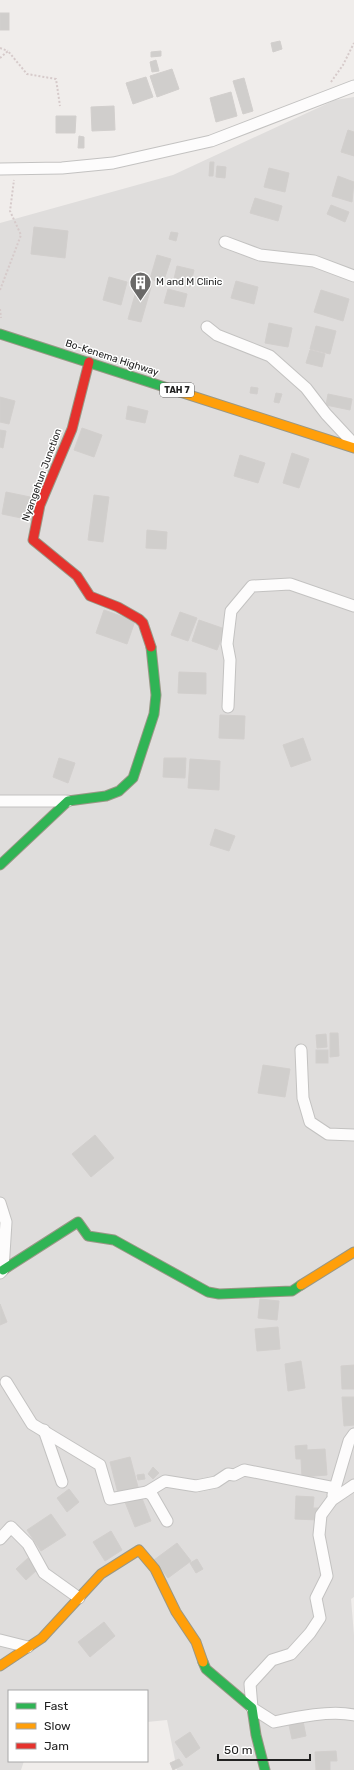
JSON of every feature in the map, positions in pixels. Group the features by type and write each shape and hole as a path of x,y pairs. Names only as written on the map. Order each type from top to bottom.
{"main road":[{"name":"Bo-Kenema Highway","path":"0,334 354,448"},
{"name":"Nyangehun Junction","path":"68,800 106,796 119,791 133,778 154,714 156,695 151,646 143,623 139,619 118,607 90,596 77,576 33,540 33,526 45,492 65,450 89,362"},
{"path":"0,865 68,800"},
{"path":"2,1271 78,1222 88,1236 114,1240 208,1292 220,1294 292,1291 342,1258 354,1252"},
{"path":"0,1666 42,1638 101,1574 139,1550 155,1569 176,1612 196,1642 206,1669 252,1708 256,1735 265,1770"}],"street":[{"path":"0,169 62,168 114,163 211,141 354,86"},
{"path":"225,242 260,255 314,260 354,276"},
{"path":"208,327 217,335 270,356 306,388 326,414 354,444"},
{"path":"228,707 230,660 227,644 231,611 252,586 290,584 354,606"},
{"path":"0,801 68,800"},
{"path":"301,1050 303,1098 310,1122 328,1134 354,1135"},
{"path":"0,1203 6,1222 2,1271"},
{"path":"6,1382 32,1424 100,1465 110,1499 147,1492 165,1481 196,1486 216,1482 228,1474 234,1475 244,1470 335,1488"},
{"path":"44,1430 62,1482"},
{"path":"332,1500 349,1441 354,1434"},
{"path":"354,1485 332,1500 321,1515 319,1535 327,1576 316,1598 320,1618 310,1634 291,1654 272,1660 250,1684 252,1708 274,1722 298,1716 342,1712 354,1715"},
{"path":"147,1492 152,1495 167,1521"},
{"path":"0,1539 11,1527 28,1544 44,1573 78,1598"},
{"path":"0,1640 28,1647"}],"path":[{"path":"319,99 343,65 354,43"},
{"path":"0,48 8,51 27,74 56,79 60,106"},
{"path":"0,58 8,51"},
{"path":"0,290 21,235 10,211 16,168"}],"shaded area":[{"path":"354,97 354,1597 351,1599 354,1635 354,1770 177,1770 167,1720 148,1722 148,1690 8,1690 8,1762 24,1762 21,1770 0,1770 0,223 173,175 335,100"}],"building":[{"path":"0,13 9,13 9,30 0,30"},
{"path":"280,41 282,49 273,52 271,43"},
{"path":"161,51 161,56 151,57 151,52"},
{"path":"156,60 159,71 152,72 150,62"},
{"path":"172,69 179,89 157,97 150,76"},
{"path":"146,77 153,97 133,104 126,83"},
{"path":"244,78 253,111 243,114 233,81"},
{"path":"231,92 237,116 216,122 210,98"},
{"path":"114,106 115,130 92,131 91,107"},
{"path":"56,116 76,116 75,133 56,133"},
{"path":"348,130 354,132 354,156 341,152"},
{"path":"79,136 84,137 84,148 78,148"},
{"path":"210,162 214,162 213,176 209,176"},
{"path":"217,166 226,167 225,178 216,177"},
{"path":"269,168 289,173 285,192 264,187"},
{"path":"338,176 354,182 352,202 332,196"},
{"path":"255,198 282,206 278,221 250,213"},
{"path":"331,205 349,212 345,222 327,214"},
{"path":"34,227 68,231 65,258 31,254"},
{"path":"171,232 178,233 176,241 169,239"},
{"path":"157,255 171,259 163,283 150,279"},
{"path":"177,266 194,270 190,287 173,283"},
{"path":"109,277 127,282 121,305 103,300"},
{"name":"M and M Clinic","path":"139,281 152,284 141,322 128,319"},
{"path":"236,281 258,287 254,304 231,298"},
{"path":"168,289 187,294 184,307 164,303"},
{"path":"321,290 349,299 343,321 314,312"},
{"path":"269,323 292,328 288,347 265,343"},
{"path":"316,326 336,331 330,354 310,349"},
{"path":"310,350 325,354 322,367 306,363"},
{"path":"251,387 258,388 257,394 250,393"},
{"path":"276,393 282,394 279,403 274,402"},
{"path":"328,394 352,399 350,410 326,405"},
{"path":"0,397 15,401 9,424 0,422"},
{"path":"128,406 148,411 145,423 126,419"},
{"path":"82,428 102,435 94,457 74,450"},
{"path":"0,430 6,431 3,448 0,447"},
{"path":"292,453 309,459 299,488 283,483"},
{"path":"240,455 265,463 258,483 234,476"},
{"path":"6,492 35,498 31,520 2,514"},
{"path":"94,495 109,497 103,542 88,540"},
{"path":"147,530 167,532 166,549 146,548"},
{"path":"104,610 135,621 127,644 96,633"},
{"path":"180,612 197,618 188,641 171,635"},
{"path":"199,620 225,629 217,650 192,641"},
{"path":"179,672 206,673 206,694 178,693"},
{"path":"220,715 245,716 244,739 219,738"},
{"path":"303,738 311,760 291,767 283,745"},
{"path":"59,758 75,763 68,783 53,777"},
{"path":"164,758 186,758 185,778 163,777"},
{"path":"190,759 220,761 219,790 188,788"},
{"path":"215,829 235,836 229,851 210,845"},
{"path":"330,1033 338,1033 339,1056 330,1057"},
{"path":"326,1034 327,1047 317,1048 316,1035"},
{"path":"316,1050 328,1050 328,1063 316,1063"},
{"path":"263,1065 290,1069 285,1097 258,1093"},
{"path":"95,1135 114,1158 91,1177 72,1154"},
{"path":"260,1299 279,1301 277,1320 258,1318"},
{"path":"0,1304 7,1322 0,1325"},
{"path":"278,1327 280,1349 257,1351 255,1329"},
{"path":"301,1361 305,1388 288,1391 285,1364"},
{"path":"354,1365 354,1389 342,1389 341,1366"},
{"path":"342,1397 354,1397 354,1425 344,1426"},
{"path":"307,1445 307,1450 325,1449 327,1475 302,1477 301,1459 296,1459 295,1446"},
{"path":"130,1457 138,1487 118,1493 110,1462"},
{"path":"153,1467 159,1473 153,1479 148,1474"},
{"path":"144,1474 145,1479 138,1480 137,1475"},
{"path":"69,1489 79,1502 67,1512 57,1498"},
{"path":"141,1496 151,1521 135,1527 125,1502"},
{"path":"296,1496 314,1497 313,1508 319,1508 318,1520 295,1519"},
{"path":"51,1514 66,1535 41,1551 27,1530"},
{"path":"111,1531 122,1550 105,1561 93,1542"},
{"path":"177,1543 191,1561 168,1578 154,1560"},
{"path":"28,1558 38,1569 26,1580 16,1569"},
{"path":"197,1559 203,1569 196,1573 190,1563"},
{"path":"104,1622 115,1636 90,1657 78,1642"},
{"path":"303,1721 306,1736 292,1739 289,1725"},
{"path":"190,1732 200,1748 186,1758 175,1742"},
{"path":"336,1751 337,1761 330,1761 330,1770 316,1770 315,1752"},
{"path":"179,1759 183,1765 173,1770 170,1763"}],"traffic: fast":[{"path":"0,334 180,392"},
{"path":"0,865 68,801 106,796 119,791 133,778 154,714 156,695 151,647"},
{"path":"3,1270 78,1222 88,1236 114,1240 208,1292 219,1294 292,1291 301,1285"},
{"path":"203,1662 206,1669 252,1708 256,1735 265,1770"}],"traffic: slow":[{"path":"180,392 354,448"},
{"path":"301,1285 354,1252"},
{"path":"0,1666 42,1638 101,1574 139,1550 155,1569 176,1612 196,1642 203,1662"}],"traffic: jam":[{"path":"89,362 72,429 40,505 33,540 77,576 90,596 118,607 139,619 143,623 151,647"}],"place":[{"name":"M and M Clinic","path":"140,302"}]}
